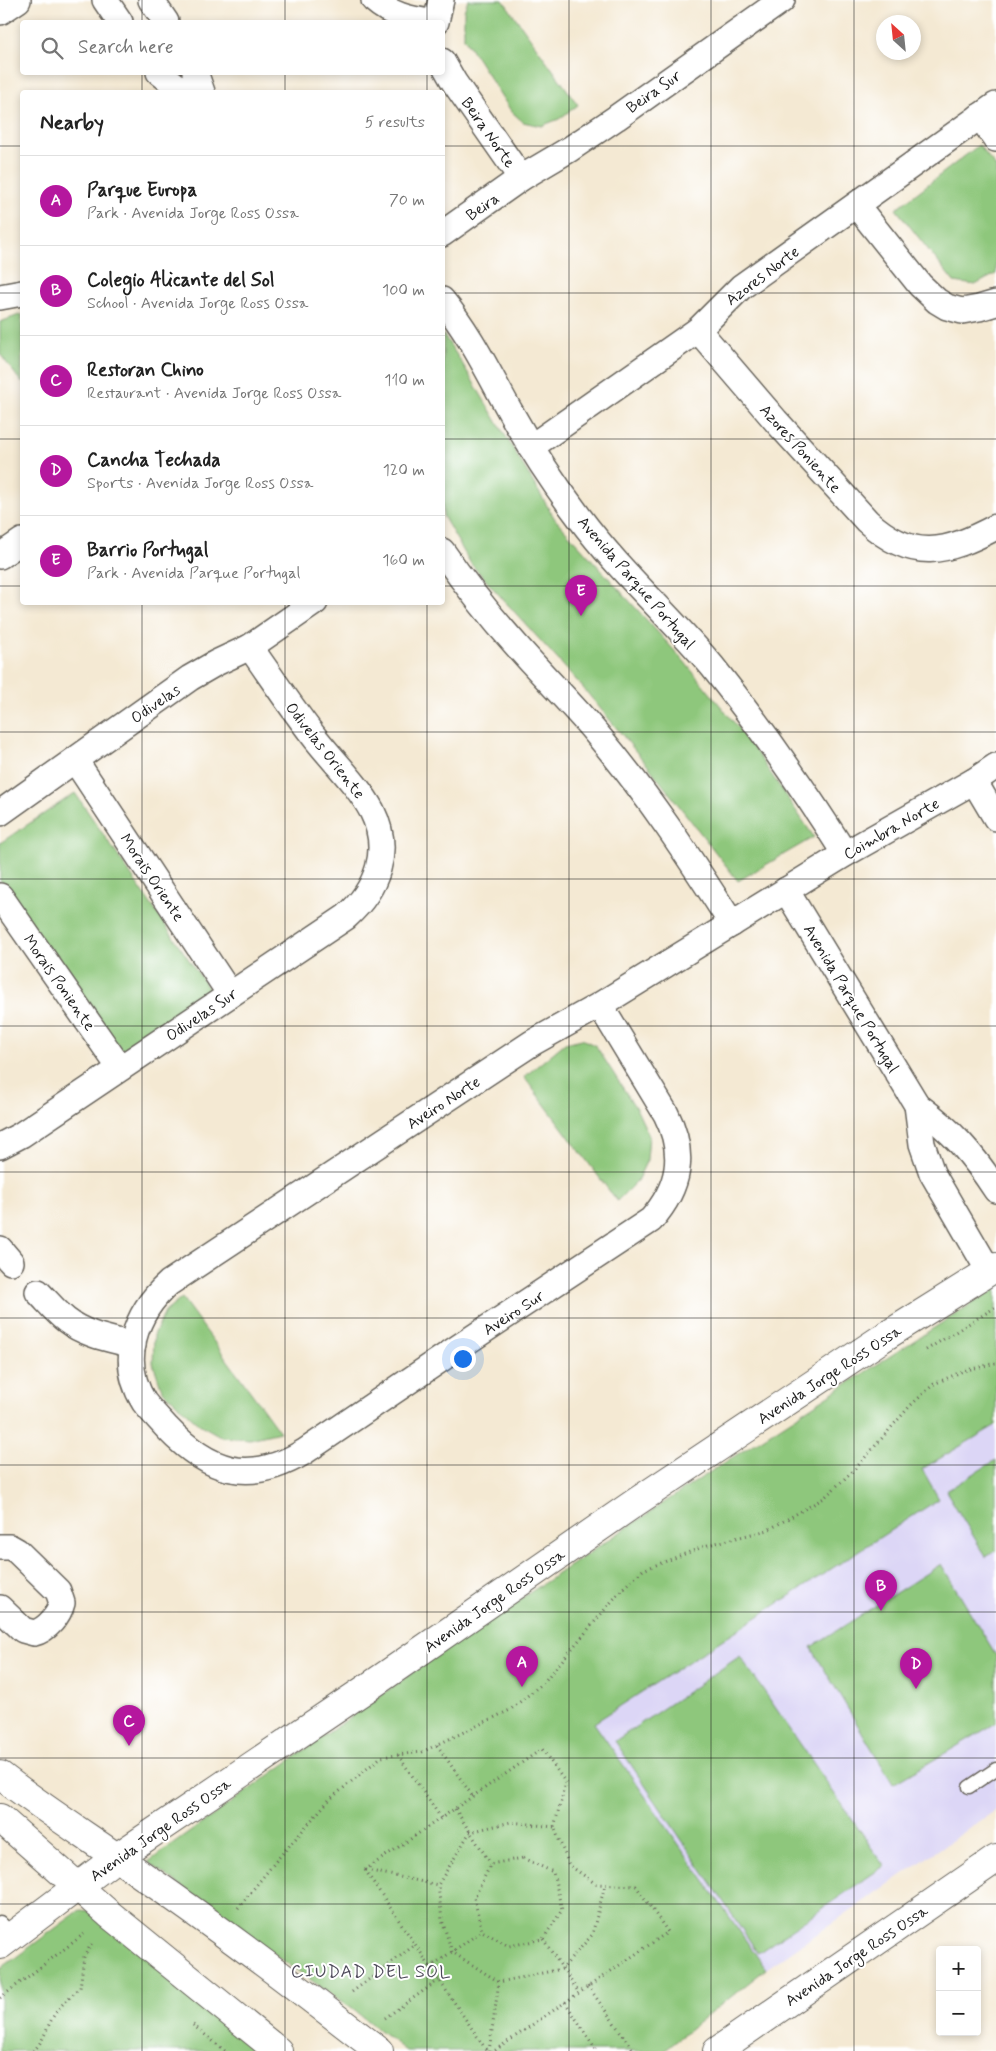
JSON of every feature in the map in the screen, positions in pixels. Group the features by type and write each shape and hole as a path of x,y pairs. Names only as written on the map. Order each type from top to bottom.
{"street":[{"path":"104,0 119,20"},
{"path":"151,0 165,20"},
{"path":"374,0 391,13 404,18 418,20"},
{"path":"436,20 441,0"},
{"name":"Beira Sur","path":"521,178 570,149 616,118 782,0"},
{"name":"Beira Norte","path":"445,66 521,178"},
{"path":"164,75 182,90"},
{"path":"196,75 201,90"},
{"path":"988,111 996,139"},
{"name":"Azores Norte","path":"531,447 698,330 741,287 988,111"},
{"name":"Beira","path":"445,232 521,178"},
{"path":"857,206 924,290 937,301 947,307 962,311 996,303"},
{"path":"0,297 20,293"},
{"name":"Avenida Parque Portugal","path":"445,304 477,349 531,447 580,519 619,565 711,665 794,776 845,854"},
{"name":"Azores Poniente","path":"698,330 776,421 881,534 898,544 917,549 936,550 956,547 996,527"},
{"path":"0,556 20,542"},
{"path":"445,555 482,605 595,731 633,777 732,924"},
{"name":"Odivelas","path":"0,813 203,670 250,647 311,605"},
{"name":"Odivelas Oriente","path":"250,647 301,719 372,812 381,844 380,862"},
{"name":"Morais Oriente","path":"75,760 230,994"},
{"name":"Coimbra Norte","path":"786,890 845,854 974,781 996,766"},
{"path":"974,781 996,818"},
{"name":"Odivelas Sur","path":"0,1146 21,1135 352,911 368,893 380,862"},
{"name":"Avenida Parque Portugal","path":"786,890 917,1105 942,1124 965,1146 996,1190"},
{"name":"Aveiro Norte","path":"133,1345 140,1317 148,1304 169,1283 532,1043 600,1005 786,890"},
{"name":"Morais Poniente","path":"0,896 120,1068"},
{"name":"Aveiro Sur","path":"133,1345 132,1365 137,1385 144,1401 191,1451 220,1466 249,1471 278,1466 304,1452 651,1220 663,1206 672,1190 677,1173 677,1142 666,1114 600,1005"},
{"name":"Avenida Parque Portugal","path":"917,1105 922,1144 932,1173 992,1269"},
{"name":"Avenida Jorge Ross Ossa","path":"4,1934 78,1887 117,1857 370,1686 636,1502 881,1339 992,1269"},
{"path":"38,1292 75,1326 133,1345"},
{"path":"0,1547 10,1547 18,1551 58,1591 62,1603 59,1612 48,1624 43,1629 34,1633 23,1630 0,1608"},
{"path":"0,1775 238,1943 379,2051"},
{"path":"0,1818 78,1887 278,2051"},
{"name":"Avenida Jorge Ross Ossa","path":"717,2051 996,1860"}],"lane":[{"path":"969,1787 996,1769"}],"path":[{"path":"238,1909 276,1861 329,1800 381,1757 422,1752 510,1710 543,1683 623,1588 643,1570 708,1545 768,1530 824,1498 855,1470 910,1406 934,1384 963,1371 996,1363"},
{"path":"437,1745 473,1797"},
{"path":"365,1870 542,1750 566,1783 554,1827 570,1864 596,1884 636,1886 668,1932 494,2051"},
{"path":"398,1755 441,1818"},
{"path":"455,1809 491,1864"},
{"path":"554,1827 511,1822 470,1832 438,1885 442,1920 452,1952 499,1982 562,1969 592,1935 605,1885"},
{"path":"523,1858 553,1872 562,1910 542,1939 509,1946 482,1931 474,1898 491,1864 523,1858"},
{"path":"365,1870 438,1885"},
{"path":"365,1870 488,2051"},
{"path":"430,1967 482,1931"},
{"path":"542,1939 579,1993"},
{"path":"33,2051 38,2046 55,2014 66,2000 80,1988 84,1957 93,1941"},
{"path":"349,1994 415,1946"},
{"path":"383,2020 439,1980"},
{"path":"488,2051 499,1982"},
{"path":"588,1986 634,2051"},
{"path":"565,2002 598,2051"}],"shaded area":[{"path":"996,1425 996,1810 766,1969 594,1723 939,1499 922,1469"}],"green space":[{"path":"468,0 503,0 578,105 559,119 541,126 523,122 511,111 464,38 464,11"},
{"path":"979,145 996,167 996,274 975,285 954,282 896,209"},
{"path":"20,315 20,380 0,354 0,322"},
{"path":"445,337 555,519 683,660 746,737 814,837 738,881 648,766 579,683 471,564 445,519"},
{"path":"75,793 211,992 119,1054 0,880 0,843"},
{"path":"582,1039 596,1046 637,1110 649,1136 647,1160 637,1181 617,1201 524,1077 565,1043"},
{"path":"996,1288 996,1425 922,1469 939,1499 594,1723 766,1969 663,2051 406,2051 351,2008 248,1936 148,1862 444,1650 716,1468"},
{"path":"182,1298 280,1432 250,1439 222,1437 199,1424 162,1390 153,1363 154,1335 165,1312"},
{"path":"996,1460 996,1551 986,1557 946,1491"},
{"path":"941,1564 996,1655 996,1723 893,1784 811,1647"},
{"path":"740,1656 884,1866 758,1953 615,1741"},
{"path":"80,1910 90,1911 263,2051 0,2051 0,1969"}],"place":[{"name":"Barrio Portugal","path":"581,616"},
{"name":"Colegio Alicante del Sol","path":"881,1611"},
{"name":"Parque Europa","path":"522,1687"},
{"name":"Cancha Techada","path":"916,1689"},
{"name":"Restoran Chino","path":"129,1746"}],"district":[{"name":"CIUDAD DEL SOL","path":"371,1971"}]}
